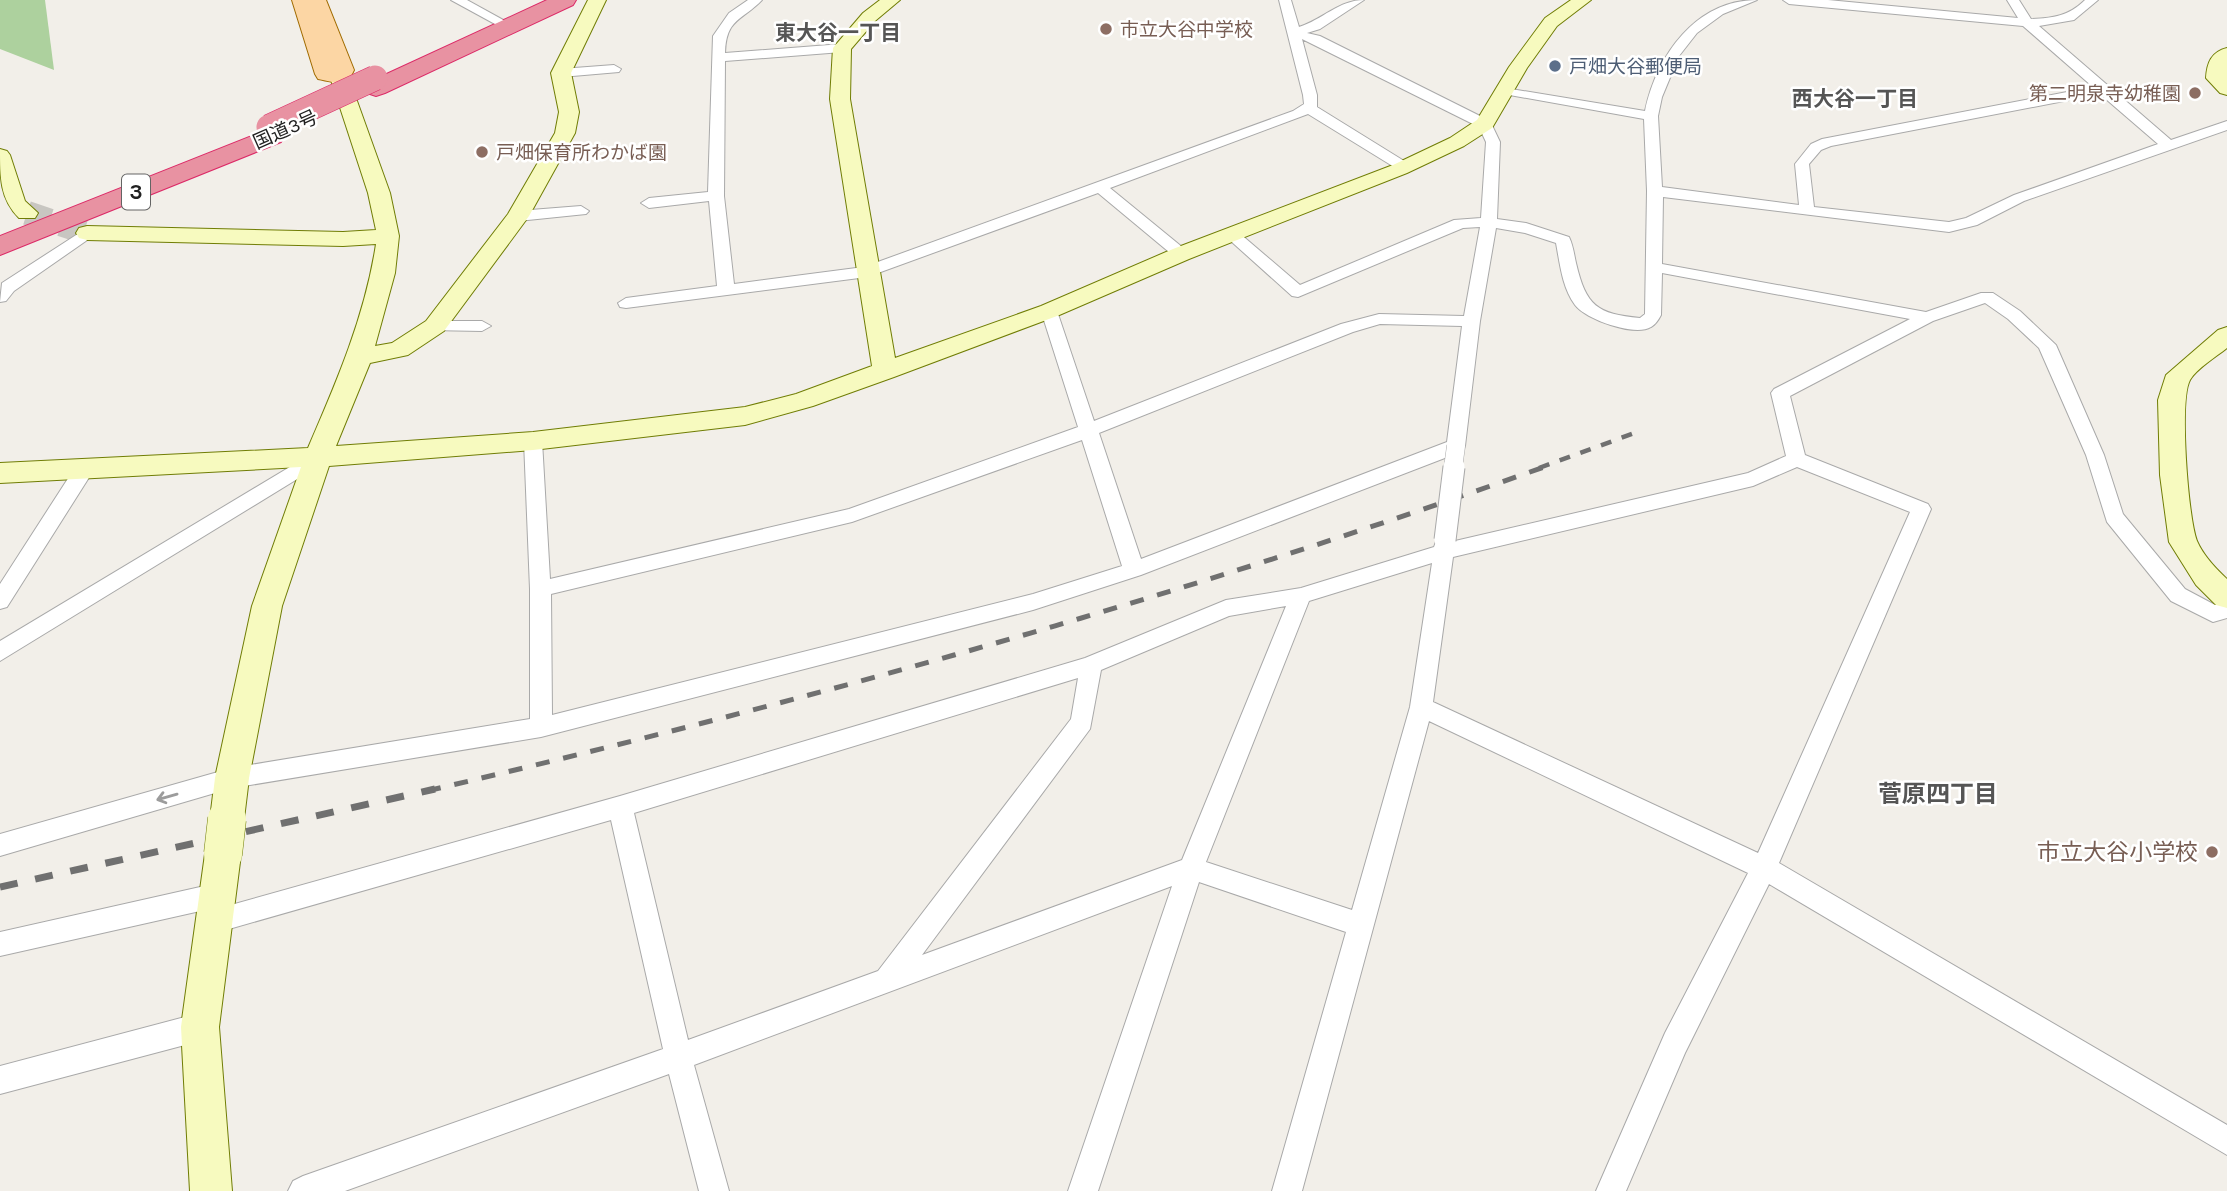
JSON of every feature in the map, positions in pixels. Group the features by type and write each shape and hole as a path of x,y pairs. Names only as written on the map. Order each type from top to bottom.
{"highway":[{"name":"国道3号","path":"375,83 544,0"},
{"name":"国道3号","path":"0,246 270,131 565,0"},
{"name":"国道3号","path":"0,236 270,131"}],"main road":[{"path":"302,0 326,74 340,77 344,70 316,0"}],"street":[{"path":"457,0 499,21"},
{"path":"360,358 399,349 435,326 518,216 565,133 569,112 561,73 597,0"},
{"path":"726,289 716,196 719,36 733,16 756,0"},
{"path":"885,371 840,99 842,48 869,17 891,0"},
{"path":"1285,0 1310,95 1309,108"},
{"path":"1294,33 1315,26 1358,0"},
{"path":"0,473 318,457 533,441 745,415 804,400 1049,311 1181,254 1404,167 1457,142 1485,124 1504,90 1551,22 1582,0"},
{"path":"1231,235 1298,292 1460,223 1489,222 1547,233 1563,240 1573,286 1586,310 1614,323 1644,324 1653,315 1655,191 1651,116 1655,97 1673,55 1692,30 1719,11 1751,0"},
{"path":"1788,0 2027,23 2064,22 2082,11 2092,0"},
{"path":"2013,0 2027,23 2169,146"},
{"path":"1287,1191 1421,707 1445,546 1472,321 1489,222 1493,142 1485,124 1315,39 1294,33"},
{"path":"718,58 842,48"},
{"path":"2227,54 2216,63 2216,78 2227,89"},
{"path":"561,73 614,69"},
{"path":"211,1191 200,1027 232,778 267,606 318,457 360,358 383,273 388,236 379,193 340,77"},
{"path":"1807,211 1802,164 1816,147 1827,142 2103,89"},
{"path":"1504,90 1651,116"},
{"path":"1309,108 1404,167"},
{"path":"626,303 867,272 1309,108"},
{"path":"1655,191 1949,227 1971,222 2019,198 2227,125"},
{"path":"0,155 15,204 27,213"},
{"path":"1099,186 1181,254"},
{"path":"649,203 716,196"},
{"path":"518,216 581,211"},
{"path":"0,297 8,287 87,233 343,239 388,236"},
{"path":"1654,267 1927,317"},
{"path":"1796,459 1780,393 1927,317 1987,298 2022,321 2047,345 2095,455 2114,517 2178,595 2213,614 2227,610"},
{"path":"1049,311 1134,570"},
{"path":"540,589 852,515 1087,430 1347,328 1379,319 1472,321"},
{"path":"435,326 482,326"},
{"path":"2227,335 2179,375 2171,400 2174,475 2183,542 2207,577 2227,597"},
{"path":"533,441 540,589 541,727"},
{"path":"0,845 232,778 541,727 1033,602 1134,570 1456,446"},
{"path":"0,652 318,457"},
{"path":"0,944 216,908 620,807 1091,665 1226,607 1301,596 1445,546 1752,479 1796,459 1921,509 1764,868 1675,1043 1611,1191"},
{"path":"0,601 85,468"},
{"path":"1083,1191 1191,868 1301,596"},
{"path":"888,979 1082,722 1091,665"},
{"path":"1421,707 1764,868 2227,1141"},
{"path":"620,807 678,1055 714,1191"},
{"path":"303,1191 530,1112 678,1055 1191,868 1362,925"},
{"path":"0,1080 200,1027"}],"green space":[{"path":"0,0 45,0 54,70 0,49"}],"tunnel":[{"path":"27,213 87,233"}],"railway":[{"path":"1539,468 1640,431"},
{"path":"427,791 710,721 990,645 1268,560 1544,467"},
{"path":"0,887 435,789"}],"place":[{"name":"市立大谷中学校","path":"1106,29"},
{"name":"戸畑大谷郵便局","path":"1555,66"},
{"name":"第二明泉寺幼稚園","path":"2195,93"},
{"name":"戸畑保育所わかば園","path":"482,152"},
{"name":"市立大谷小学校","path":"2212,852"}],"district":[{"name":"東大谷一丁目","path":"838,33"},
{"name":"西大谷一丁目","path":"1855,99"},
{"name":"菅原四丁目","path":"1938,794"}]}
